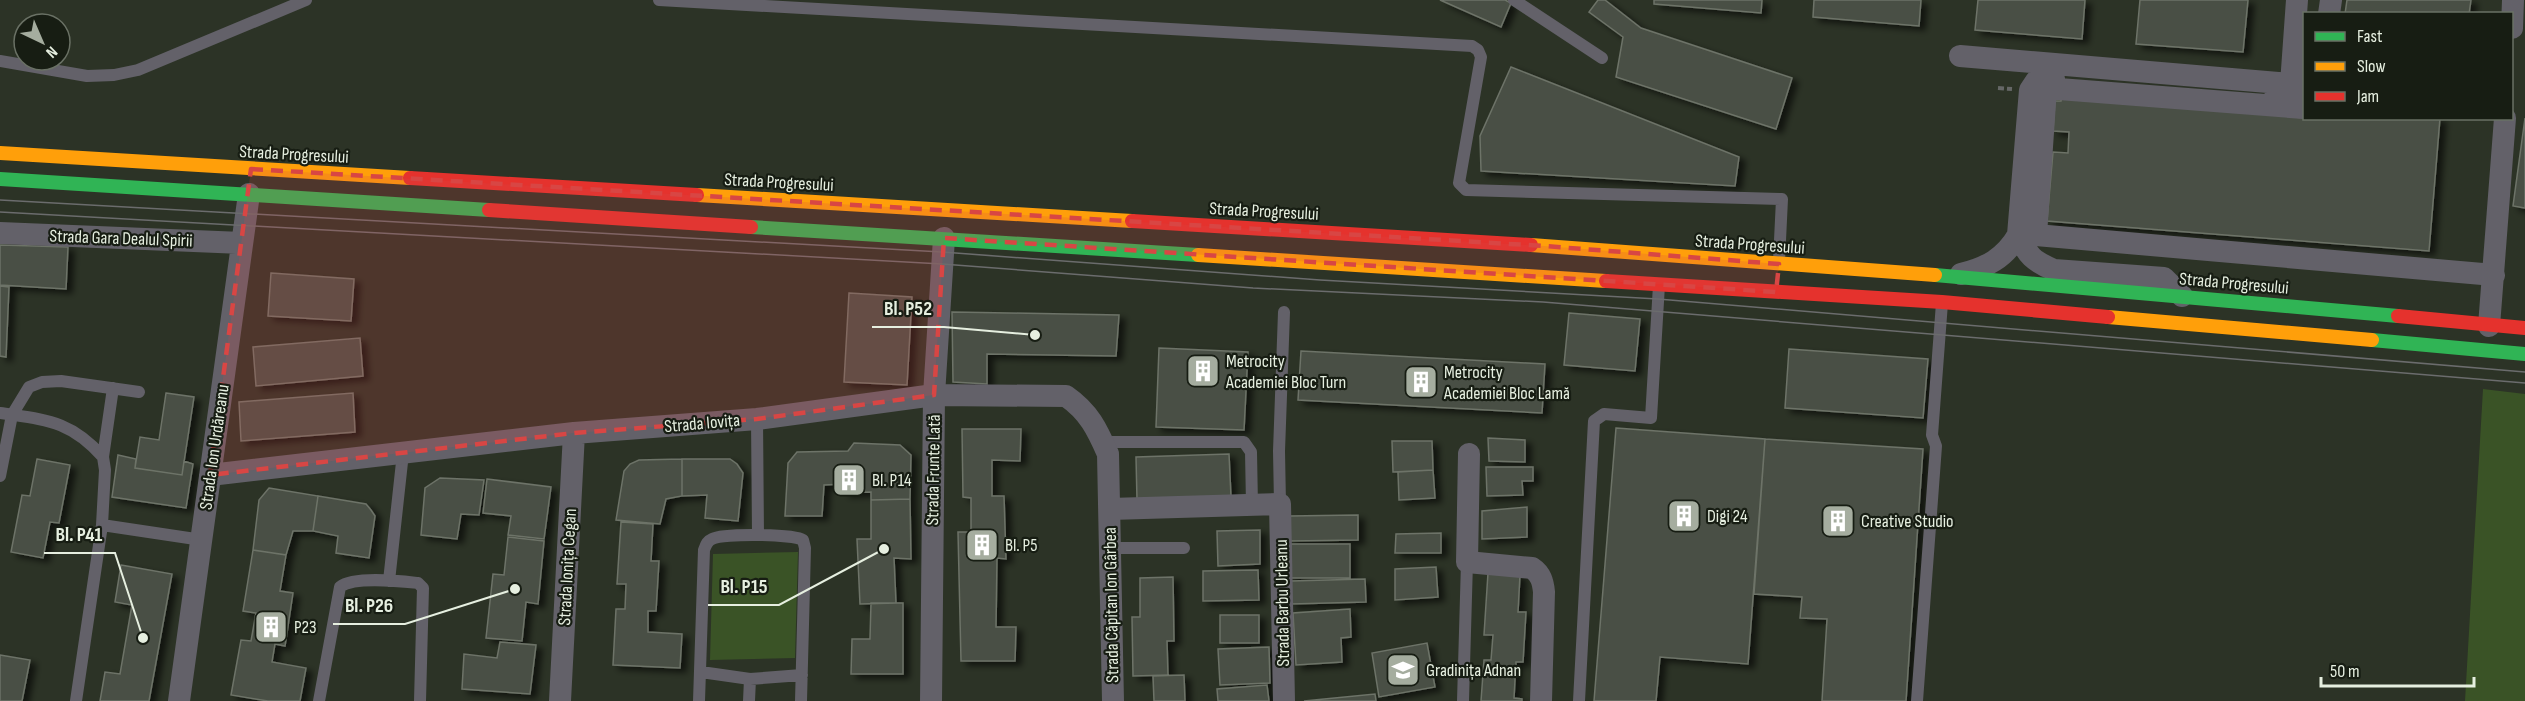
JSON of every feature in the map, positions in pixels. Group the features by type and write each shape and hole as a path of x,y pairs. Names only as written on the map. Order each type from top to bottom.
{"main road":[{"name":"Strada Progresului","path":"0,153 1544,246 1954,276 2525,328"},
{"path":"249,194 251,169"},
{"path":"0,179 1942,302 2525,354"},
{"path":"944,238 945,210"},
{"path":"1776,292 1779,264"}],"street":[{"path":"1954,276 1982,268 1994,261 2012,245 2018,235 2030,90 2036,81 2047,78 2289,98 2300,95 2298,0"},
{"path":"1960,56 2105,81 2303,108"},
{"path":"2298,84 2105,81 2046,88 2036,235 2494,274"},
{"path":"2489,326 2505,120"},
{"name":"Strada Ion Urdăreanu","path":"179,701 249,194"},
{"name":"Strada Gara Dealul Spirii","path":"0,233 242,243"},
{"path":"2018,235 2027,254 2038,263 2054,270 2164,278 2182,296"},
{"name":"Strada Frunte Lată","path":"931,701 934,395 944,238"},
{"name":"Strada Iovița","path":"210,475 574,433 757,419 934,395 1066,396 1082,407 1108,454 1110,509"},
{"name":"Strada Ionița Cegan","path":"560,701 574,433"},
{"path":"1469,454 1467,562 1532,568 1537,571 1542,580 1544,592 1541,701"},
{"path":"1110,509 1280,504"},
{"name":"Strada Barbu Urleanu","path":"1280,504 1284,701"},
{"name":"Strada Căpitan Ion Gârbea","path":"1110,509 1113,701"}],"lane":[{"path":"0,61 87,76 114,75 138,70 306,0"},
{"path":"658,0 1472,46 1478,50 1481,57 1459,183 1461,187 1466,190 1782,199 1779,264"},
{"path":"1514,0 1602,58"},
{"path":"1579,701 1594,421 1604,414 1651,418 1659,284"},
{"path":"1917,701 1936,446 1932,435 1942,302"},
{"path":"1280,504 1279,451 1284,312"},
{"path":"0,476 6,414 29,387 42,382 61,381 139,392"},
{"path":"76,701 102,525 105,470 103,457 113,388"},
{"path":"6,414 66,426 80,434 103,457"},
{"path":"757,419 758,535"},
{"path":"1103,442 1244,442 1251,452 1252,505"},
{"path":"389,581 403,453"},
{"path":"102,525 201,540"},
{"path":"699,701 704,550 707,542 714,537 758,535 798,537 803,540 806,548 801,701"},
{"path":"1109,548 1184,548"},
{"path":"1463,701 1467,562"},
{"path":"319,701 340,587 346,583 389,581 418,583 423,588 420,701"},
{"path":"701,672 750,679 802,675"},
{"path":"749,701 750,679"}],"highlighted area":[{"path":"251,169 1544,246 1779,264 1776,292 944,238 934,395 757,419 574,433 210,475"}],"green space":[{"path":"2483,389 2525,394 2525,701 2465,701"},
{"path":"798,552 795,658 710,660 713,554"}],"building":[{"path":"1440,0 1505,0 1511,3 1501,27"},
{"path":"1598,0 1605,0 1641,28 1792,78 1776,129 1616,77 1623,37 1589,12"},
{"path":"1654,0 1762,0 1761,13 1654,4"},
{"path":"1814,0 1921,0 1919,26 1813,17"},
{"path":"1978,0 2085,0 2082,39 1975,30"},
{"path":"2140,0 2248,0 2243,52 2136,44"},
{"path":"2347,0 2471,0 2469,12 2345,12"},
{"path":"1511,67 1739,157 1735,186 1481,171 1480,136"},
{"path":"2062,94 2303,118 2303,120 2440,120 2429,251 2047,221 2053,152 2068,153 2069,132 2053,131 2055,101 2061,101"},
{"path":"2525,118 2525,208 2513,206"},
{"path":"0,245 68,247 66,289 0,285"},
{"path":"271,273 354,279 351,321 268,316"},
{"path":"0,286 9,287 6,357 0,356"},
{"path":"849,293 912,297 907,385 844,382"},
{"path":"952,312 1119,315 1116,356 987,354 987,384 953,382"},
{"path":"1569,313 1640,319 1635,371 1564,365"},
{"path":"360,338 363,376 256,386 253,347"},
{"name":"Metrocity Academiei Bloc Turn","path":"1159,348 1248,352 1244,430 1156,427"},
{"path":"1789,349 1928,359 1923,418 1785,408"},
{"name":"Metrocity Academiei Bloc Lamă","path":"1301,351 1545,364 1542,413 1298,400"},
{"path":"166,393 194,397 182,475 135,468 140,437 159,440"},
{"path":"353,393 355,432 241,441 239,402"},
{"name":"Digi 24","path":"1616,428 1765,439 1748,664 1660,657 1656,701 1594,701"},
{"name":"Bl. P5","path":"962,429 1021,429 1020,461 992,460 992,496 1004,496 1006,559 997,558 996,627 1016,627 1015,661 961,661 958,532 971,532 971,498 963,497"},
{"path":"1488,438 1525,440 1525,462 1489,461"},
{"name":"Creative Studio","path":"1765,439 1923,449 1906,701 1822,701 1827,619 1800,618 1802,597 1754,594"},
{"path":"1392,441 1432,441 1433,470 1393,472"},
{"name":"Bl. P14","path":"854,443 900,445 911,455 910,499 871,500 871,492 844,493 844,484 824,485 822,516 785,516 788,463 797,452 848,451"},
{"path":"1229,454 1231,497 1137,500 1136,457"},
{"path":"118,455 136,459 135,468 182,475 184,461 193,464 186,508 112,497"},
{"path":"37,459 70,465 59,523 50,522 43,558 11,552 22,495 30,496"},
{"path":"682,459 682,496 666,499 660,524 616,520 624,471 630,464 639,460"},
{"path":"682,459 730,459 737,464 743,473 738,521 705,518 707,495 682,496"},
{"path":"1486,467 1533,467 1533,481 1522,481 1523,495 1487,496"},
{"path":"1433,470 1435,498 1399,500 1398,472"},
{"path":"440,478 484,480 479,515 461,514 457,539 421,535 425,488"},
{"path":"487,479 551,487 544,539 508,535 511,516 483,513"},
{"path":"269,488 318,496 313,531 293,531 286,555 253,550 259,500"},
{"path":"318,496 366,504 371,510 375,516 369,558 336,553 338,536 313,531"},
{"path":"910,499 911,559 894,558 896,603 860,604 857,539 871,539 871,500"},
{"path":"1527,507 1527,537 1482,539 1482,511"},
{"path":"1358,515 1358,540 1290,541 1290,516"},
{"path":"621,522 653,524 651,561 659,561 656,611 648,611 648,632 682,634 680,668 613,665 616,609 625,609 626,584 617,584"},
{"path":"1260,530 1260,564 1218,566 1217,531"},
{"path":"1441,533 1441,553 1395,553 1396,534"},
{"path":"508,537 544,541 538,604 526,602 522,641 486,638 493,574 504,575"},
{"path":"1291,544 1350,544 1350,578 1291,578"},
{"name":"P23","path":"253,550 286,555 280,591 293,593 285,646 275,644 272,662 306,668 300,701 268,701 231,695 241,640 251,641 256,613 243,611"},
{"path":"121,565 172,574 149,701 100,701 105,672 120,674 132,605 115,602"},
{"path":"1436,567 1438,597 1395,600 1395,569"},
{"path":"1258,570 1259,600 1203,601 1203,571"},
{"path":"1488,573 1520,575 1518,612 1526,612 1523,662 1516,662 1514,698 1522,699 1522,701 1481,701 1484,660 1491,660 1493,635 1484,635"},
{"path":"1173,577 1174,641 1167,641 1168,675 1133,676 1132,617 1140,617 1140,578"},
{"path":"1365,579 1366,602 1291,604 1291,581"},
{"path":"871,603 903,603 903,674 851,674 852,639 870,639"},
{"path":"1350,609 1351,637 1341,638 1342,662 1296,665 1293,613"},
{"path":"1220,615 1259,615 1259,643 1220,643"},
{"path":"500,642 536,645 530,694 462,689 464,654 497,658"},
{"name":"Gradinița Adnan","path":"1427,643 1435,687 1379,697 1372,653"},
{"path":"1269,647 1270,683 1220,685 1218,649"},
{"path":"0,655 30,660 22,701 0,701"},
{"path":"1184,675 1185,701 1154,701 1153,676"},
{"path":"1267,685 1269,701 1218,701 1217,689"},
{"path":"1375,694 1376,701 1304,701"}],"tram line":[{"path":"0,200 942,252 1320,280 1658,299 2525,372"},
{"path":"0,212 942,264 1253,288 1543,302 2525,383"}],"traffic: fast":[{"path":"0,179 489,210"},
{"path":"751,227 1198,255"},
{"path":"1935,275 2398,316"},
{"path":"2372,340 2525,354"}],"traffic: slow":[{"path":"0,153 410,178"},
{"path":"697,195 1132,221"},
{"path":"1531,245 1935,275"},
{"path":"1198,255 1606,281"},
{"path":"2108,317 2372,340"}],"traffic: jam":[{"path":"410,178 697,195"},
{"path":"489,210 751,227"},
{"path":"1132,221 1531,245"},
{"path":"1606,281 1942,302 2108,317"},
{"path":"2398,316 2525,328"}],"place":[{"name":"Bl. P52","path":"1035,335"},
{"name":"Metrocity Academiei Bloc Turn","path":"1203,371"},
{"name":"Metrocity Academiei Bloc Lamă","path":"1421,382"},
{"name":"Bl. P14","path":"849,480"},
{"name":"Digi 24","path":"1684,516"},
{"name":"Creative Studio","path":"1838,521"},
{"name":"Bl. P5","path":"982,545"},
{"name":"Bl. P15","path":"884,549"},
{"name":"Bl. P26","path":"515,589"},
{"name":"P23","path":"271,627"},
{"name":"Bl. P41","path":"143,638"},
{"name":"Gradinița Adnan","path":"1403,670"}]}
